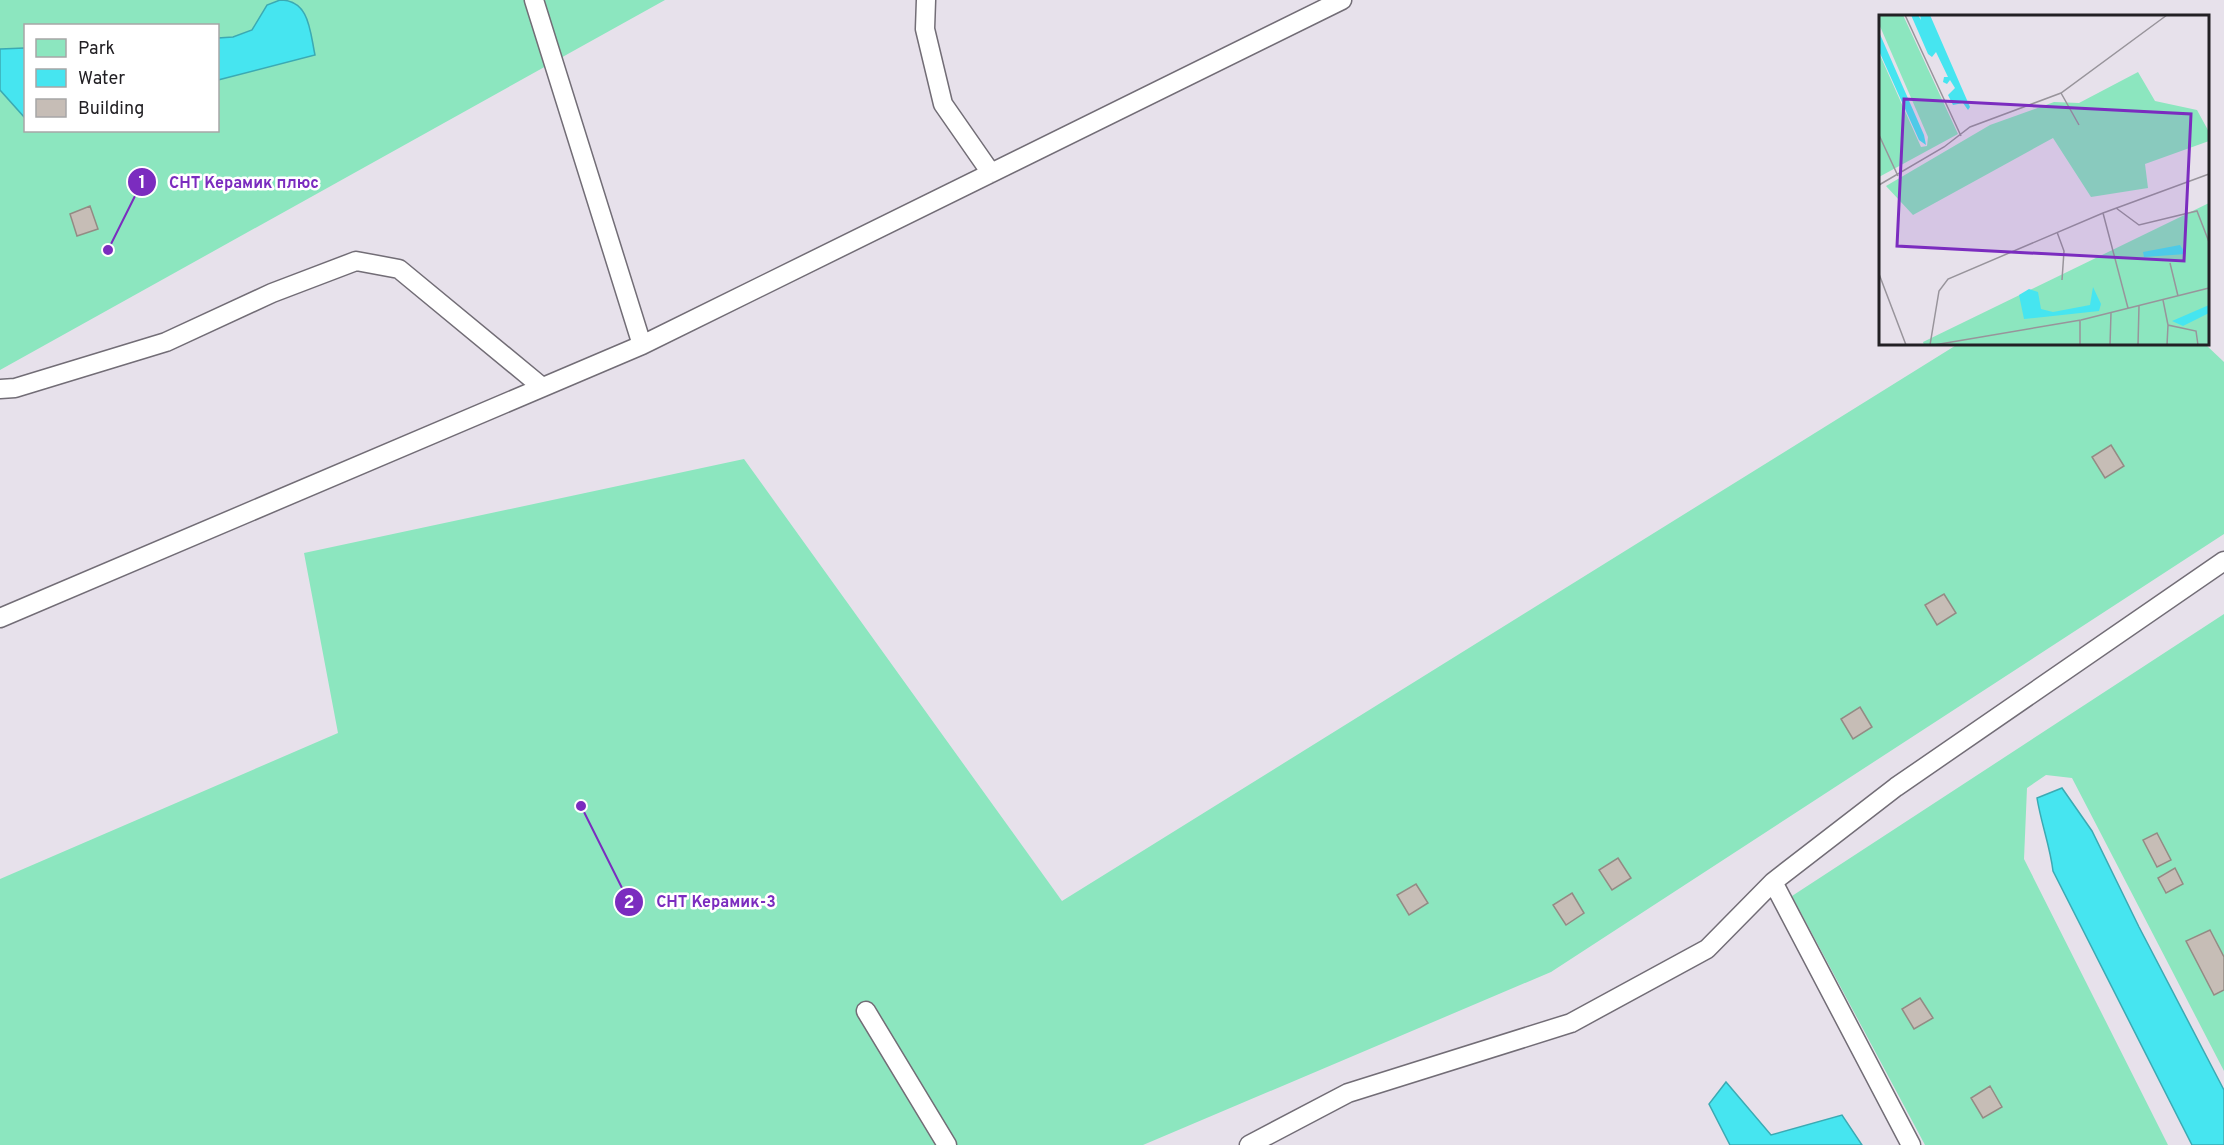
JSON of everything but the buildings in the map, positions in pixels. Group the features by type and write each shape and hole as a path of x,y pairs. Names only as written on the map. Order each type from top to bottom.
{"lane":[{"path":"534,0 642,345"},
{"path":"926,0 925,29 943,104 991,173"},
{"path":"0,618 642,345 1342,0"},
{"path":"0,389 15,388 166,342 272,293 356,261 399,269 542,387"},
{"path":"1249,1145 1348,1093 1572,1023 1707,949 1773,882 1896,787 2224,561"},
{"path":"1773,882 1911,1145"},
{"path":"866,1011 947,1145"}],"green space":[{"path":"0,0 665,0 0,370"},
{"path":"1956,345 2206,345 2224,362 2224,534 1551,972 1143,1145 0,1145 0,879 338,733 304,553 744,459 1062,901"},
{"path":"2224,614 2224,1071 2072,778 2046,775 2027,788 2024,859 2168,1145 1925,1145 1792,896"}],"water":[{"path":"280,0 290,1 303,11 310,27 315,55 219,80 219,38 233,37 252,30 267,5"},
{"path":"24,48 24,117 0,90 0,49"},
{"path":"2062,788 2092,831 2224,1090 2224,1145 2192,1145 2053,871 2037,798"},
{"path":"1726,1082 1771,1135 1842,1115 1862,1145 1730,1145 1709,1104"}],"place":[{"name":"СНТ Керамик плюс","path":"108,250"},
{"name":"СНТ Керамик-3","path":"581,806"}]}
